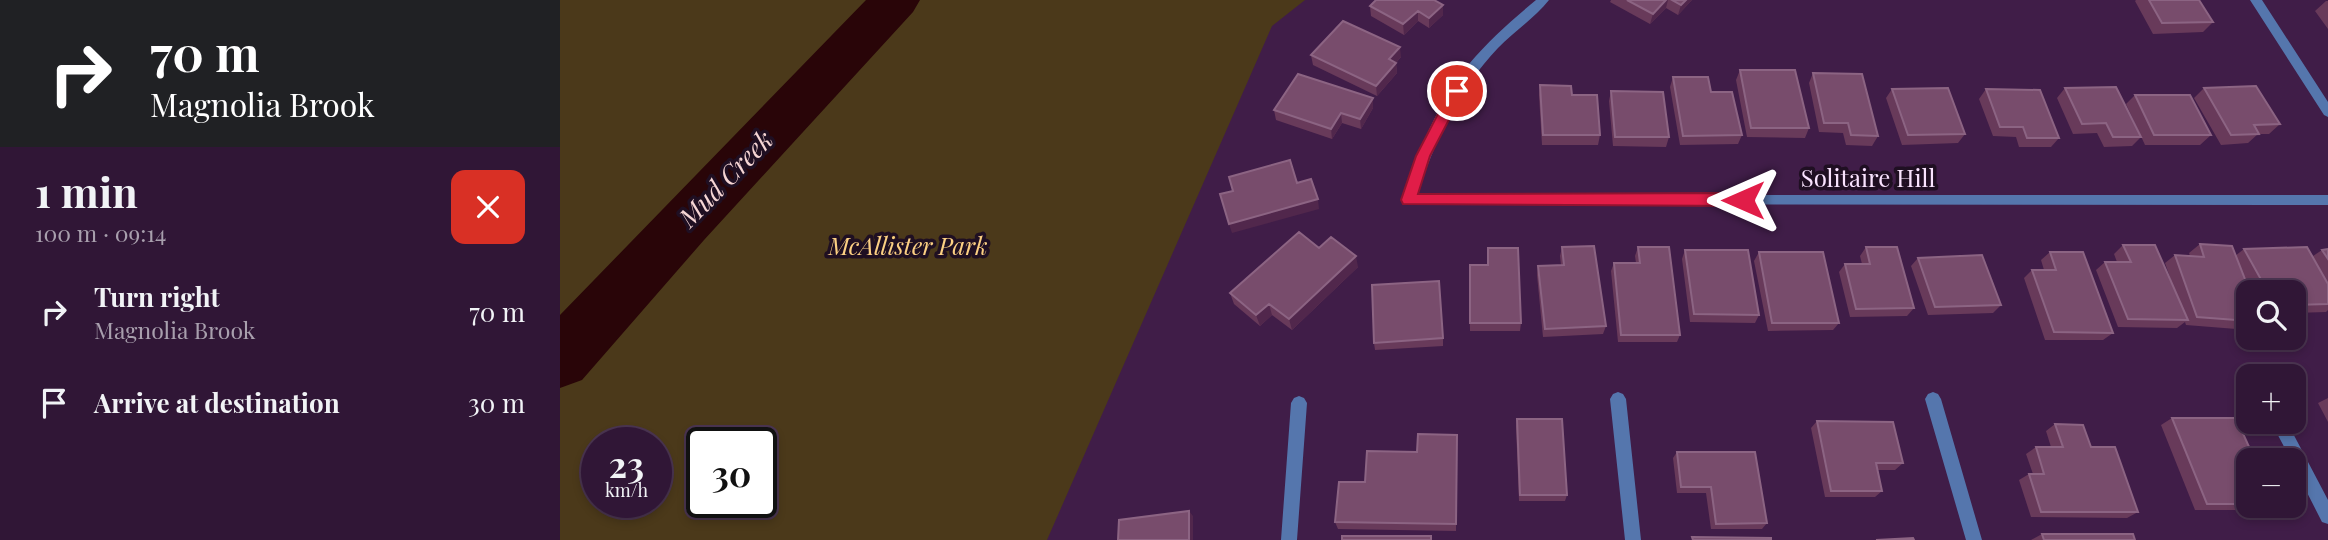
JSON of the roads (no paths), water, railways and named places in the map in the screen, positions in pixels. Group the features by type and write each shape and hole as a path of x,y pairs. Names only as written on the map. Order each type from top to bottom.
{"street":[{"name":"Solitaire Hill","path":"1543,0 1487,52 1457,91 1423,156 1409,200 2328,200"},
{"path":"2256,0 2328,112"},
{"path":"1618,399 1633,540"},
{"path":"1933,399 1975,540"},
{"path":"1289,540 1299,403"},
{"path":"2285,434 2328,516"}],"waterway":[{"name":"Mud Creek","path":"560,360 642,268 895,0"}],"park label":[{"name":"McAllister Park","path":"908,245"}]}
